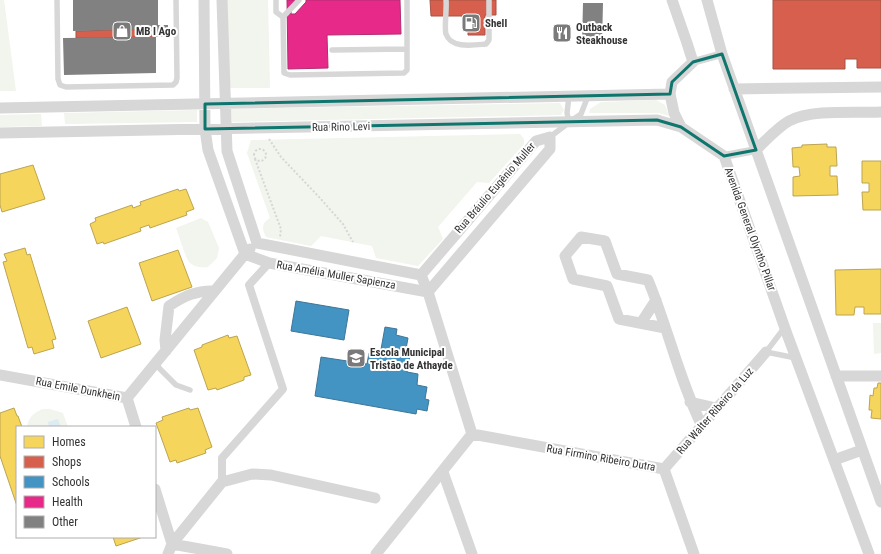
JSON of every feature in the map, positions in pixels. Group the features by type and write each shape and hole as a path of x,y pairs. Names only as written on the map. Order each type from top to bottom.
{"street":[{"path":"204,0 205,129 208,150 245,254"},
{"path":"127,398 245,254 257,243 227,151 222,0"},
{"path":"672,0 693,62"},
{"path":"707,0 722,54 734,89 881,502"},
{"path":"681,127 674,113 670,94 672,82 693,62 722,54"},
{"path":"734,89 881,87"},
{"path":"0,108 670,94"},
{"path":"724,156 756,150 789,121 805,115 881,112"},
{"name":"Rua Rino Levi","path":"0,133 657,120 681,127"},
{"name":"Avenida General Olyntho Pillar","path":"681,127 724,156 796,358 869,554"},
{"name":"Rua Bráulio Eugênio Muller","path":"421,275 536,141 550,137 550,149 428,292"},
{"path":"665,328 619,319 607,286 573,279 565,256 581,237 605,241 617,274 648,280 656,300 690,402 702,426"},
{"name":"Rua Amélia Muller Sapienza","path":"257,243 421,275"},
{"name":"Rua Amélia Muller Sapienza","path":"245,254 269,263 428,292"},
{"path":"222,482 222,458 283,389 249,285 269,263"},
{"path":"376,554 472,434 428,292 421,275"},
{"path":"166,351 165,340 169,306 183,297 197,292 215,290"},
{"path":"641,323 656,300"},
{"name":"Rua Walter Ribeiro da Luz","path":"664,469 766,352"},
{"name":"Rua Emile Dunkhein","path":"0,375 127,398 136,426"},
{"path":"836,376 881,376"},
{"path":"690,402 716,408"},
{"name":"Rua Firmino Ribeiro Dutra","path":"472,434 664,469 694,554"},
{"path":"834,460 862,450"},
{"path":"443,472 472,554"},
{"path":"170,549 222,482 252,474 271,475 376,498"},
{"path":"156,493 170,549"},
{"path":"170,549 227,554"}],"lane":[{"path":"57,0 58,79 60,85 66,87 173,85 177,78 176,0"},
{"path":"276,0 276,12 283,17"},
{"path":"299,0 283,17 284,74 290,75 404,73 407,70 407,0"},
{"path":"446,0 445,33 450,40 460,44 474,45 486,44 489,40 489,0"},
{"path":"332,50 407,49"},
{"path":"569,96 567,113 569,122"},
{"path":"550,137 582,114 588,96"},
{"path":"785,327 766,352 796,358"},
{"path":"156,363 176,385 190,390"}],"path":[{"path":"267,136 282,157 342,224 354,242"},
{"path":"255,159 260,161 264,160 266,157 265,153 262,150 257,151 254,155 255,159 281,229 280,240"}],"highlighted area":[{"path":"722,54 756,150 724,156 681,127 657,120 205,129 205,104 670,94 672,82 693,62"}],"shaded area":[{"path":"0,0 4,0 16,91 0,91"},
{"path":"227,0 268,0 270,88 229,88"},
{"path":"656,100 665,105 669,116 659,113 589,113 590,109 601,102"},
{"path":"560,103 564,110 561,115 232,122 231,109"},
{"path":"197,110 197,122 65,124 64,113"},
{"path":"41,114 42,126 0,127 0,115"},
{"path":"520,134 524,139 524,144 489,183 477,182 438,227 443,239 418,266 376,258 372,246 321,236 311,246 266,237 263,226 270,218 247,153 251,140"},
{"path":"201,218 208,222 219,248 217,258 208,267 196,266 189,262 176,228"},
{"path":"873,323 881,323 881,353 874,354"},
{"path":"43,409 50,409 63,413 68,426 27,426 32,416"},
{"path":"58,419 61,426 49,426 48,422"}],"building: Homes":[{"path":"827,144 827,147 836,147 837,166 830,166 830,176 837,176 838,195 793,196 793,177 800,176 799,167 793,167 792,148 802,147 802,145"},
{"path":"862,161 881,161 881,210 863,210 862,192 869,192 869,183 862,183"},
{"path":"33,165 45,199 2,212 0,205 0,174"},
{"path":"178,189 179,191 186,189 194,209 186,212 187,215 150,228 149,225 140,228 141,231 104,244 103,242 97,244 90,224 96,221 95,218 132,205 133,208 141,205 140,202"},
{"path":"25,248 27,255 30,254 56,339 52,340 54,348 34,354 32,347 28,348 3,262 7,261 4,254"},
{"path":"178,250 192,287 152,301 139,263"},
{"path":"881,269 881,314 864,314 864,307 855,307 854,315 836,315 835,270"},
{"path":"127,307 141,344 101,358 88,321"},
{"path":"228,335 229,338 237,336 251,375 244,377 244,380 217,390 216,388 208,390 194,350 202,347 202,345"},
{"path":"878,383 881,383 881,419 871,418 872,410 869,410 870,395 873,396 874,388 877,388"},
{"path":"14,408 22,426 16,426 16,503 0,456 0,413"},
{"path":"189,408 190,410 198,408 212,447 205,450 206,453 177,463 176,460 170,462 156,423 163,420 162,417"},
{"path":"113,538 140,538 116,546"}],"building: Shops":[{"path":"430,0 496,0 496,15 485,15 485,35 468,35 468,16 431,16"},
{"path":"773,0 881,0 881,68 857,68 857,59 845,59 845,69 773,69"},
{"path":"156,29 156,37 76,38 76,31"}],"building: Schools":[{"path":"296,301 349,310 344,340 291,331"},
{"path":"385,327 397,329 396,335 408,338 406,349 411,350 407,372 418,374 417,385 427,387 425,399 429,400 427,411 417,409 416,414 315,396 321,357 367,364 369,353 380,355"}],"building: Health":[{"path":"287,0 298,0 291,4 291,14 295,14 306,2 306,0 400,0 401,34 327,35 328,68 288,69"}],"building: Other":[{"path":"73,0 158,0 158,25 168,25 168,37 156,37 156,29 73,31"},
{"path":"583,3 603,3 602,44 582,44"},
{"path":"156,37 156,73 64,75 63,38"}],"place":[{"name":"Shell","path":"471,23"},
{"name":"MB I Ago","path":"122,31"},
{"name":"Outback Steakhouse","path":"562,33"},
{"name":"Escola Municipal Tristão de Athayde","path":"356,358"}]}
